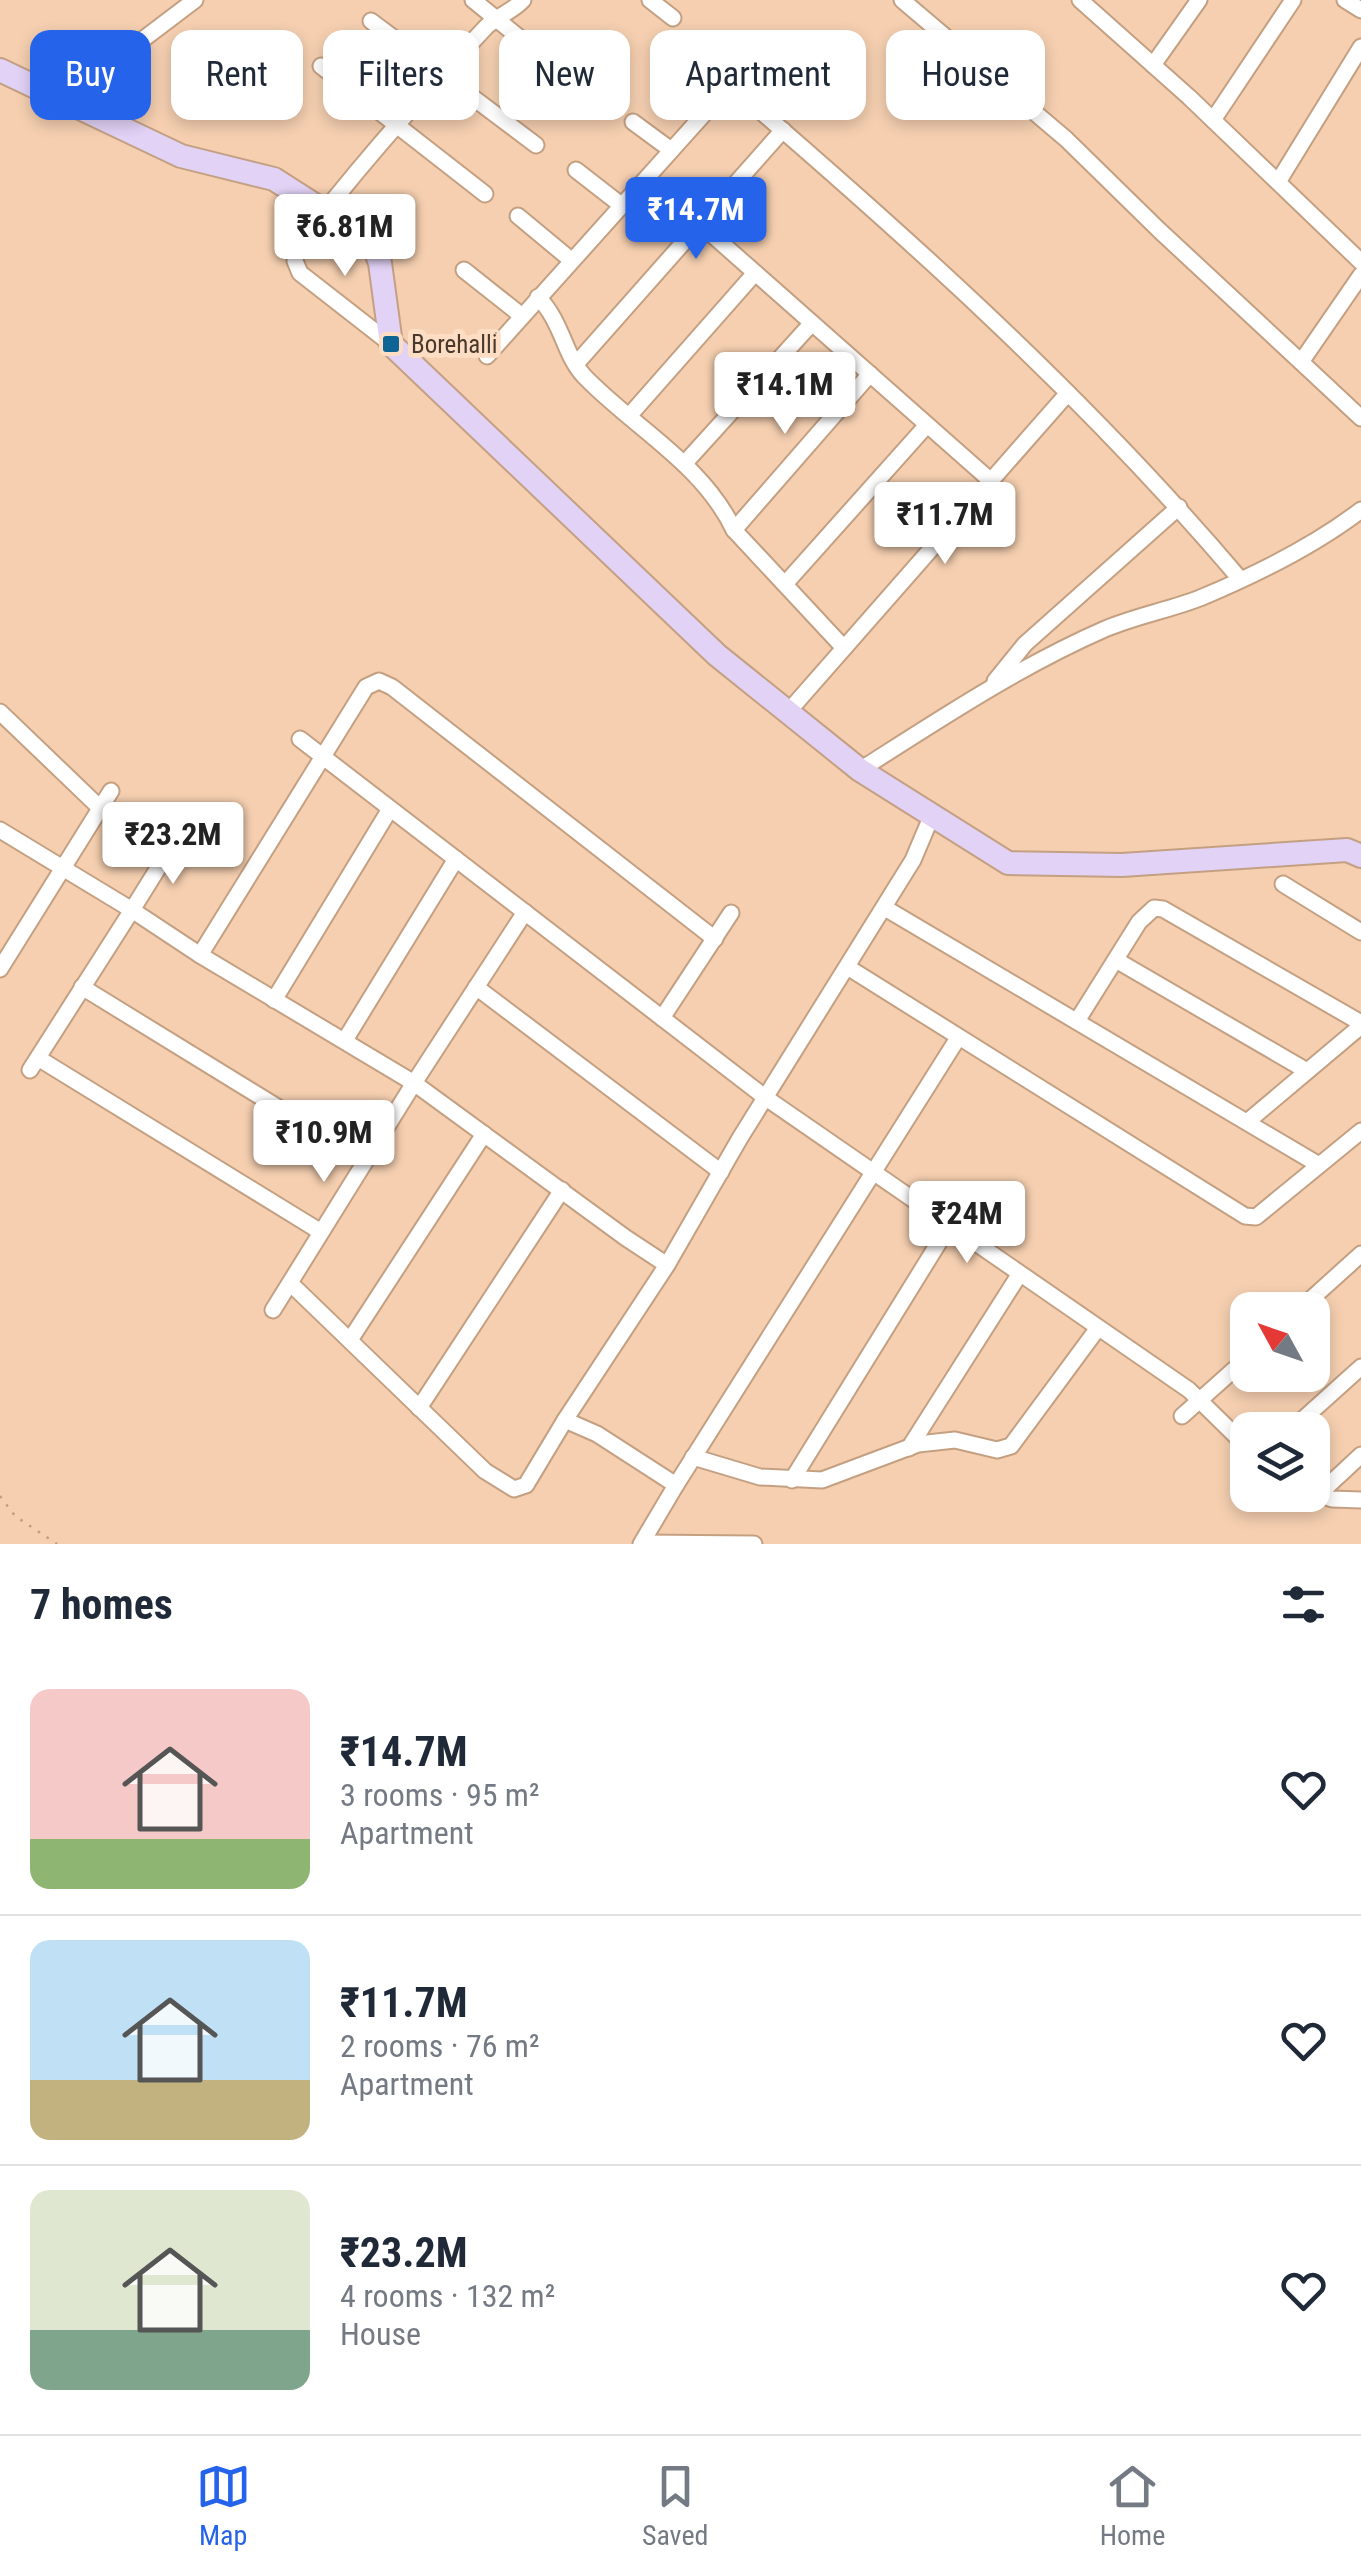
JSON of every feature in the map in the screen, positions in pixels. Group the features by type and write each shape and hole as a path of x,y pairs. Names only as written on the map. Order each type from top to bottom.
{"main road":[{"path":"0,70 30,84"},
{"path":"105,120 181,156 274,180 324,211 367,226 380,263 392,344 717,655 860,770 1008,862 1122,865 1347,850 1361,856"}],"street":[{"path":"151,33 195,0"},
{"path":"473,0 510,30"},
{"path":"495,18 501,0"},
{"path":"479,35 495,18 514,10 523,0"},
{"path":"650,0 673,18"},
{"path":"902,0 1066,139 1361,418"},
{"path":"1080,0 1361,262"},
{"path":"1153,65 1199,0"},
{"path":"1213,120 1293,0"},
{"path":"1345,0 1361,10"},
{"path":"372,22 383,30"},
{"path":"1278,182 1361,47"},
{"path":"321,66 485,194"},
{"path":"479,102 536,146"},
{"path":"392,344 296,267 297,247 402,120"},
{"path":"487,356 698,120"},
{"path":"771,120 961,289 1110,432 1240,579"},
{"path":"633,122 671,150"},
{"path":"576,364 783,130"},
{"path":"576,170 621,205"},
{"path":"518,216 572,260"},
{"path":"700,224 991,481"},
{"path":"464,270 522,316"},
{"path":"629,416 756,273"},
{"path":"1302,362 1361,276"},
{"path":"538,297 553,312 581,373 714,495 734,530 844,648"},
{"path":"684,464 812,323"},
{"path":"734,530 870,374"},
{"path":"788,712 1068,393"},
{"path":"785,584 927,425"},
{"path":"989,688 1026,644 1179,507"},
{"path":"860,770 989,688 1110,627 1198,599 1240,579 1361,510"},
{"path":"200,954 366,687 379,681 392,687 714,938"},
{"path":"0,712 100,807"},
{"path":"300,739 766,1098 1189,1390 1230,1431"},
{"path":"0,969 6,947 111,791"},
{"path":"274,1000 390,809"},
{"path":"290,1283 485,1471 514,1488 526,1485 667,1265 849,968 913,860 932,815"},
{"path":"0,830 414,1083 667,1265"},
{"path":"175,841 34,1064 321,1232"},
{"path":"345,1040 456,860"},
{"path":"1283,884 1361,932"},
{"path":"885,908 1319,1165"},
{"path":"1077,1021 1146,914 1154,908 1163,909 1361,1025 1247,1122"},
{"path":"274,1310 525,912"},
{"path":"662,1018 732,913"},
{"path":"1116,960 1307,1072"},
{"path":"849,968 1245,1216 1256,1217 1361,1131"},
{"path":"82,987 365,1162"},
{"path":"476,987 721,1172"},
{"path":"641,1543 958,1038"},
{"path":"350,1340 484,1134"},
{"path":"419,1408 562,1190"},
{"path":"792,1480 949,1226"},
{"path":"1319,1292 1361,1254"},
{"path":"908,1448 1019,1275"},
{"path":"693,1457 760,1477 822,1480 908,1448 955,1440 997,1450 1011,1446 1098,1328"},
{"path":"1312,1412 1361,1367"},
{"path":"1182,1416 1230,1372"},
{"path":"565,1420 597,1434 676,1485"},
{"path":"1330,1481 1361,1454"},
{"path":"1330,1496 1361,1500"},
{"path":"641,1543 754,1544"}],"path":[{"path":"0,1496 16,1516 58,1544"}],"place":[{"name":"Borehalli","path":"391,344"}]}
